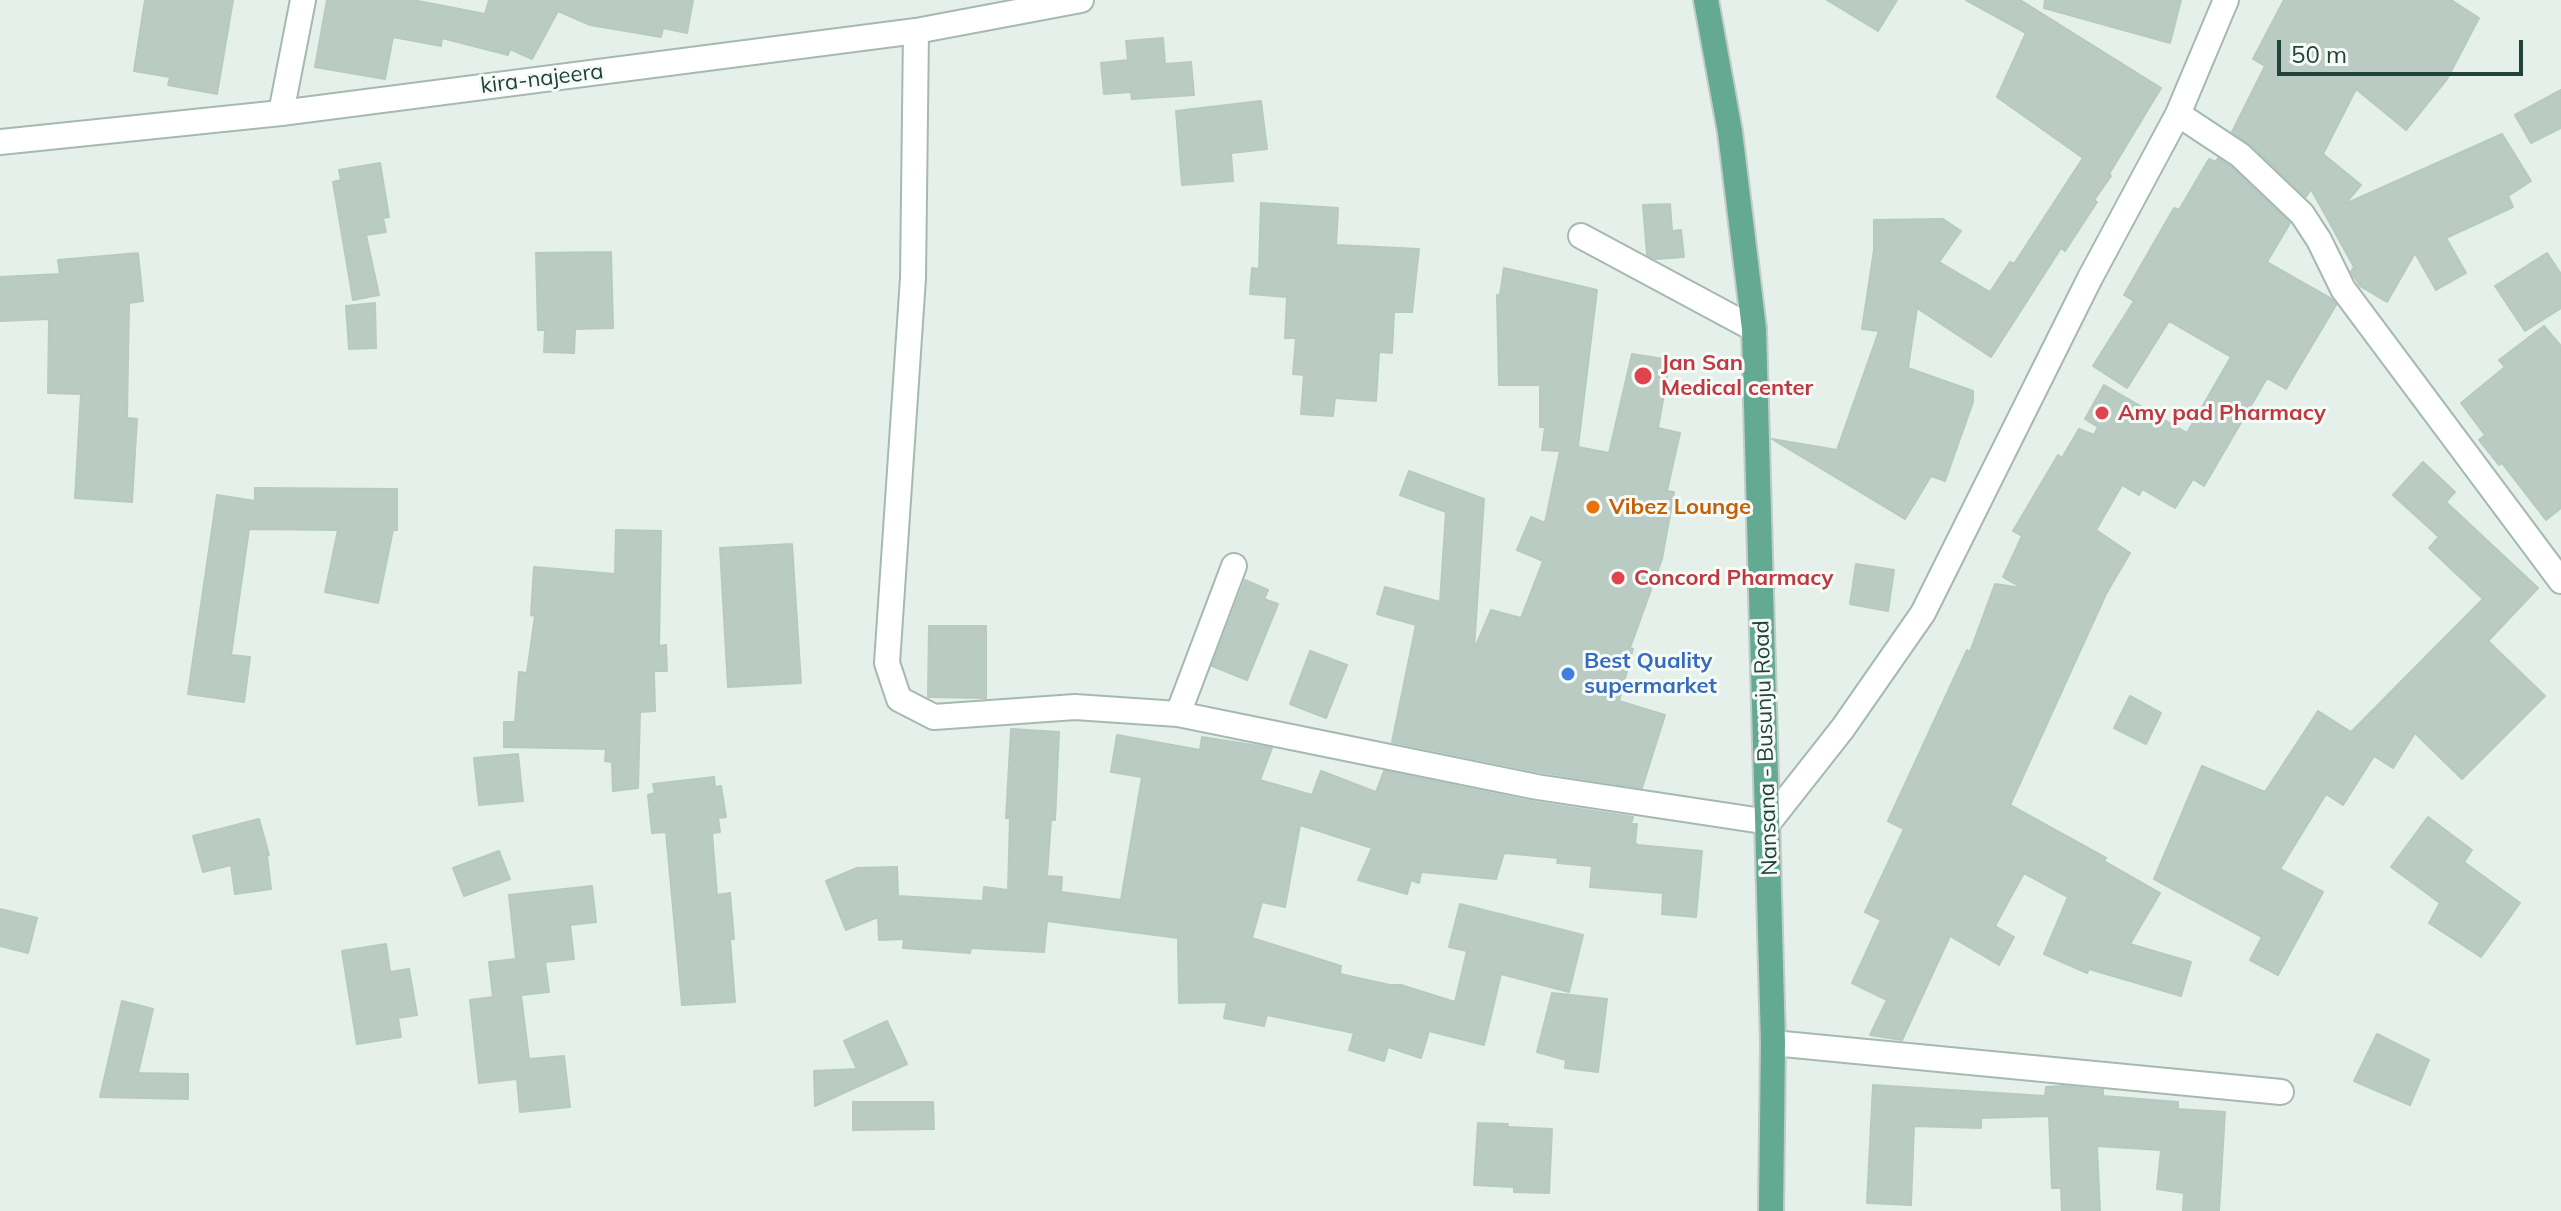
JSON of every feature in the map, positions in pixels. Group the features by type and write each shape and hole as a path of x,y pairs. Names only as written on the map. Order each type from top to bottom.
{"main road":[{"name":"Nansana - Busunju Road","path":"1706,0 1730,132 1754,329 1769,822 1773,1043 1771,1211"}],"street":[{"path":"281,113 303,0"},
{"name":"kira-najeera","path":"0,142 281,113 916,31 1081,0"},
{"path":"916,31 913,278 887,663 899,699 934,717 1075,707 1178,714 1537,787 1769,822 1843,728 1923,613 2090,278 2178,114 2226,0"},
{"path":"2178,114 2240,155 2302,214 2319,240 2343,289 2561,581"},
{"path":"1581,236 1754,329"},
{"path":"1178,714 1234,566"},
{"path":"1773,1043 2281,1092"}],"building":[{"path":"145,0 233,0 217,94 168,85 170,77 134,71"},
{"path":"327,0 413,0 485,14 489,0 693,0 687,33 663,28 661,37 590,25 558,11 532,59 510,49 508,55 442,38 441,46 393,37 385,79 315,67"},
{"path":"1827,0 1897,0 1878,31"},
{"path":"1966,0 2020,0 2161,88 2094,200 2097,202 2065,251 2061,248 1991,357 1917,308 1908,368 1973,391 1973,402 1945,481 1931,476 1905,519 1772,439 1837,450 1879,331 1862,329 1874,250 1874,220 1943,219 1961,231 1939,262 1990,292 2010,262 2014,264 2083,158 1997,97 2026,33"},
{"path":"2045,0 2181,0 2170,43 2044,8"},
{"path":"2284,0 2451,0 2479,18 2447,79 2406,130 2356,89 2323,154 2361,185 2345,204 2502,134 2531,181 2508,196 2513,207 2446,238 2466,273 2436,290 2415,253 2387,302 2360,286 2351,272 2354,267 2311,189 2306,197 2250,144 2232,132 2265,66 2253,59"},
{"path":"1163,38 1165,64 1191,62 1194,95 1132,99 1131,92 1104,94 1101,63 1128,60 1126,41"},
{"path":"2561,90 2561,128 2531,143 2515,115"},
{"path":"1261,101 1267,149 1231,153 1233,181 1182,185 1176,111"},
{"path":"2218,158 2290,223 2267,262 2332,299 2336,305 2286,389 2267,378 2204,486 2193,479 2175,508 2142,489 2139,495 2122,485 2096,530 2130,553 2106,594 2010,805 2106,858 2104,861 2160,893 2130,944 2191,962 2181,996 2089,969 2087,973 2044,954 2068,897 2024,873 1995,926 2014,937 1999,965 1950,936 1902,1040 1870,1035 1887,1000 1852,983 1881,920 1865,912 1904,829 1888,821 1967,650 1970,652 1995,584 2022,588 2003,577 2022,536 2013,531 2058,455 2062,458 2079,429 2094,435 2098,427 2085,419 2104,385 2187,433 2231,357 2169,321 2127,388 2093,366 2134,301 2124,295 2174,208 2179,210 2209,159 2216,162"},
{"path":"380,163 389,217 383,218 386,232 366,235 379,295 353,300 333,182 341,180 339,170"},
{"path":"1261,203 1338,208 1336,245 1419,249 1412,312 1394,312 1392,353 1379,352 1376,401 1335,398 1333,416 1301,414 1304,375 1293,374 1296,338 1285,338 1287,297 1250,294 1252,268 1259,269"},
{"path":"1670,204 1672,231 1681,230 1684,257 1656,259 1647,255 1643,205"},
{"path":"611,252 613,328 575,329 574,353 544,352 545,330 538,330 536,253"},
{"path":"138,253 143,301 129,303 127,418 137,419 132,502 75,498 81,394 48,393 49,319 0,321 0,277 60,274 58,260"},
{"path":"2547,253 2561,274 2561,308 2525,331 2495,286"},
{"path":"1504,268 1597,290 1578,447 1609,453 1632,354 1670,360 1658,428 1680,433 1667,491 1674,492 1662,559 1630,648 1633,649 1619,701 1665,715 1642,788 1540,772 1392,742 1416,625 1377,614 1385,587 1440,602 1446,512 1400,495 1409,471 1484,499 1474,650 1491,610 1521,618 1543,561 1517,550 1531,517 1545,523 1560,451 1542,450 1545,427 1540,427 1540,385 1499,385 1497,295 1500,295"},
{"path":"375,303 376,348 349,349 346,306"},
{"path":"2544,326 2561,346 2561,508 2546,520 2502,463 2499,465 2479,440 2485,435 2461,403 2505,367 2499,360"},
{"path":"2423,462 2455,492 2446,502 2538,588 2488,641 2545,696 2462,779 2415,733 2393,768 2374,756 2343,805 2326,794 2280,869 2323,892 2278,975 2250,960 2262,937 2154,879 2202,766 2265,792 2318,711 2351,732 2483,599 2429,548 2439,537 2393,495"},
{"path":"255,488 397,489 397,530 393,530 378,603 325,592 338,530 249,529 231,655 250,657 244,702 188,694 217,495 255,501"},
{"path":"616,530 661,531 659,646 666,645 667,671 654,671 655,711 640,712 638,788 613,791 612,762 605,761 606,749 504,747 504,722 515,722 519,672 527,673 535,616 531,615 534,567 615,574"},
{"path":"792,544 801,683 728,687 720,548"},
{"path":"1856,564 1894,570 1888,611 1850,604"},
{"path":"1245,580 1268,590 1264,599 1278,604 1247,680 1212,666"},
{"path":"929,626 986,626 986,698 928,697"},
{"path":"1310,651 1347,665 1326,718 1290,704"},
{"path":"2130,696 2161,713 2146,744 2114,728"},
{"path":"1011,729 1059,732 1055,820 1051,820 1047,876 1062,877 1061,892 1121,900 1142,777 1111,772 1117,735 1200,750 1202,737 1272,748 1260,780 1312,795 1321,771 1376,792 1384,771 1534,802 1633,817 1631,824 1637,824 1635,843 1638,845 1702,851 1696,917 1662,914 1663,893 1590,887 1592,866 1557,863 1558,858 1504,853 1496,879 1421,872 1419,883 1411,880 1407,894 1358,880 1372,848 1300,825 1285,907 1262,902 1252,938 1341,966 1340,974 1401,985 1455,1002 1467,951 1449,947 1460,904 1583,935 1569,992 1501,974 1484,1045 1429,1031 1421,1058 1388,1047 1384,1061 1349,1050 1354,1033 1267,1015 1264,1026 1224,1018 1227,1002 1179,1003 1178,938 1047,921 1044,952 971,948 970,953 903,948 904,939 879,940 878,917 846,930 826,881 857,868 897,867 898,896 983,901 984,887 1008,890 1010,818 1006,818"},
{"path":"518,754 523,801 479,805 474,758"},
{"path":"714,777 715,787 721,786 726,817 718,818 720,832 712,833 717,895 730,893 735,1002 682,1005 666,832 652,833 648,795 655,793 653,784"},
{"path":"2428,817 2472,850 2464,862 2520,903 2481,957 2429,923 2440,903 2391,867"},
{"path":"259,819 269,855 271,889 235,894 231,865 203,872 193,836"},
{"path":"499,851 510,879 464,896 453,868"},
{"path":"592,886 596,922 570,925 574,959 545,962 549,992 521,995 529,1059 564,1056 570,1107 520,1112 517,1079 479,1083 470,1000 493,997 489,962 516,959 509,895"},
{"path":"0,909 37,918 28,953 0,946"},
{"path":"386,944 390,972 409,969 417,1015 398,1018 401,1037 357,1044 342,951"},
{"path":"1552,993 1607,999 1598,1072 1565,1068 1566,1060 1537,1052"},
{"path":"122,1001 153,1009 138,1073 188,1074 188,1099 100,1097"},
{"path":"887,1021 907,1064 815,1106 814,1071 857,1069 844,1041"},
{"path":"2377,1034 2429,1060 2410,1105 2354,1081"},
{"path":"1873,1085 2045,1096 2046,1087 2063,1086 2103,1090 2103,1096 2178,1102 2178,1109 2225,1112 2219,1211 2183,1211 2184,1193 2157,1189 2161,1150 2097,1146 2100,1211 2062,1211 2061,1188 2052,1188 2049,1116 1981,1118 1981,1128 1914,1126 1911,1205 1867,1203"},
{"path":"853,1102 933,1102 934,1129 853,1130"},
{"path":"1478,1123 1552,1129 1549,1193 1514,1192 1514,1187 1474,1185"}],"place":[{"name":"Jan San Medical center","path":"1643,376"},
{"name":"Amy pad Pharmacy","path":"2102,413"},
{"name":"Vibez Lounge","path":"1593,507"},
{"name":"Concord Pharmacy","path":"1618,578"},
{"name":"Best Quality supermarket","path":"1568,674"}]}
